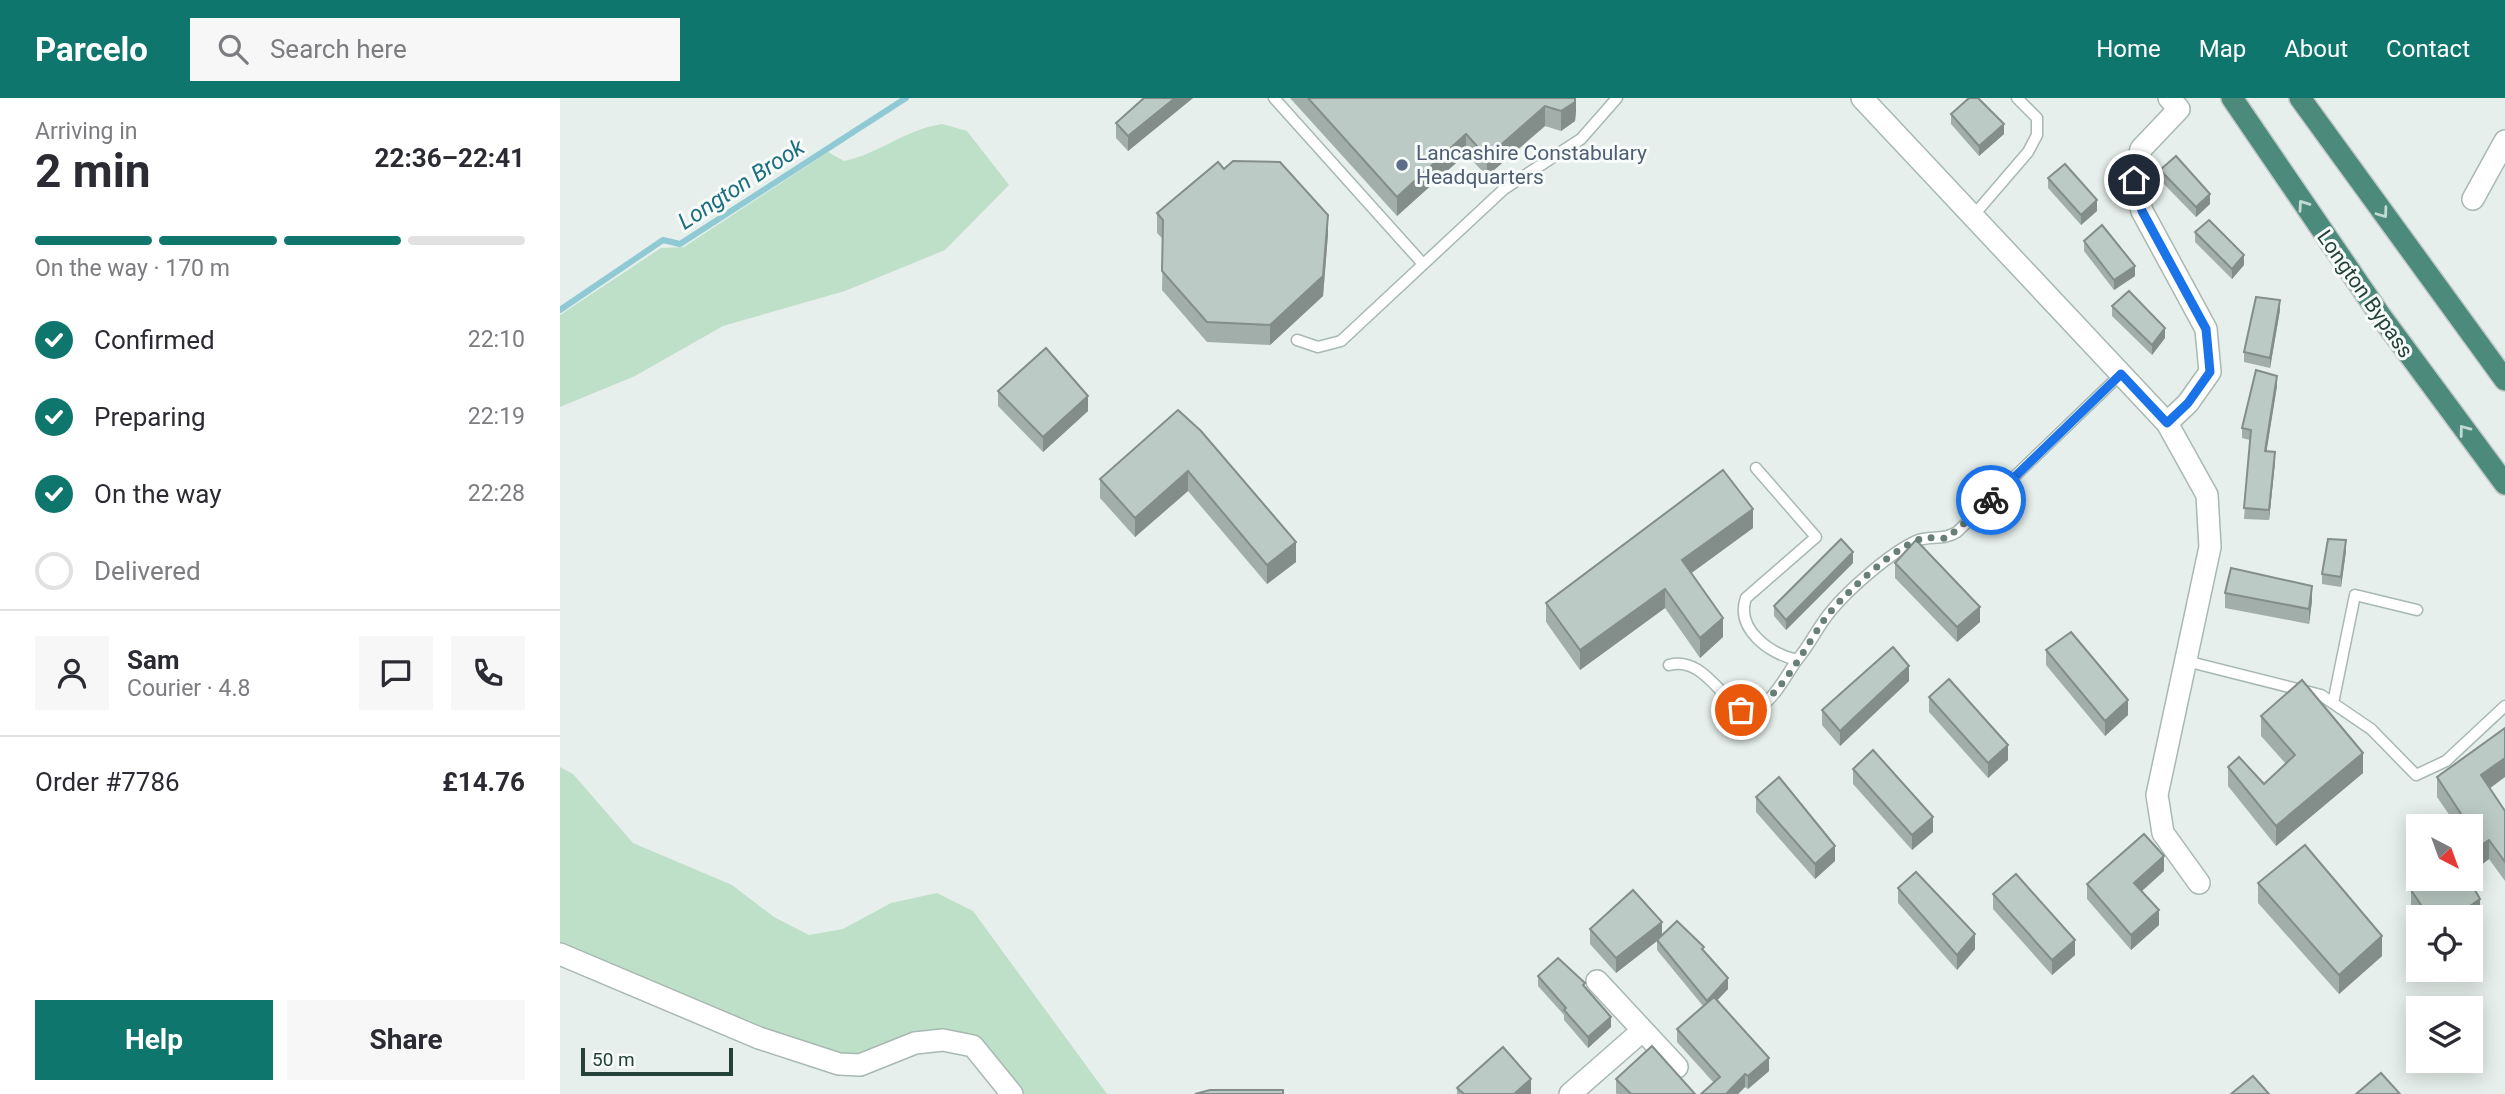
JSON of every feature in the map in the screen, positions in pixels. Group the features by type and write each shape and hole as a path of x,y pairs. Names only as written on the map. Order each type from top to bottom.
{"highway":[{"name":"Longton Bypass","path":"2232,98 2380,315 2505,484"},
{"path":"2300,98 2505,380"}],"street":[{"path":"1862,98 2167,423 2207,495 2210,547 2157,795 2164,832 2199,883"},
{"path":"2167,423 2188,403 2210,372 2206,329 2142,211 2134,180 2141,149 2174,103"},
{"path":"2473,199 2505,141"},
{"path":"560,954 759,1038 807,1056 839,1064 860,1065 884,1054 943,1040 973,1046 1012,1094"},
{"path":"1597,981 1677,1067"},
{"path":"1570,1094 1642,1031"}],"lane":[{"path":"1274,98 1423,264"},
{"path":"1297,340 1318,346 1341,341 1504,189 1581,139 1617,98"},
{"path":"1973,216 2028,152 2037,135 2037,118 2017,98"},
{"path":"1669,665 1682,661 1694,666 1715,682 1734,705 1751,710 1764,704 1831,611 1886,561 1914,542 1926,538 1947,538 1957,532 2121,374"},
{"path":"1756,468 1816,537 1746,598 1742,608 1743,617 1767,647 1776,654 1797,660"},
{"path":"2333,703 2355,595 2417,610"},
{"path":"2186,661 2321,695 2371,729 2416,775 2446,761 2505,706"}],"green space":[{"path":"942,124 967,131 1009,185 945,250 845,291 723,326 635,376 560,407 560,315 661,248 684,247 828,152 844,161 857,158 916,131"},
{"path":"560,767 573,774 633,843 732,885 774,917 809,935 843,929 891,903 937,893 973,911 1107,1094 1023,1094 982,1045 868,1056 815,1053 560,944"}],"building":[{"path":"1144,98 1175,98 1128,136 1116,123"},
{"name":"Lancashire Constabulary Headquarters","path":"1308,98 1575,98 1575,102 1561,111 1545,106 1487,157 1466,134 1397,197"},
{"path":"1969,98 1978,98 2004,124 1979,146 1951,114"},
{"path":"2176,156 2210,194 2196,207 2160,170"},
{"path":"1233,161 1280,162 1328,215 1323,276 1270,325 1207,322 1162,271 1163,220 1157,213 1218,162 1224,169"},
{"path":"2065,164 2097,200 2081,215 2048,178"},
{"path":"2209,220 2244,255 2232,269 2195,232"},
{"path":"2102,225 2135,266 2114,280 2084,241"},
{"path":"2129,291 2165,328 2152,345 2112,306"},
{"path":"2256,297 2280,300 2270,358 2244,352"},
{"path":"1046,348 1088,396 1043,437 998,391"},
{"path":"2256,370 2277,376 2265,451 2275,452 2269,510 2244,508 2251,430 2242,428"},
{"path":"1178,410 1201,431 1296,542 1267,565 1188,471 1135,518 1100,479"},
{"path":"1723,470 1753,509 1682,560 1723,618 1700,638 1665,589 1580,650 1546,603"},
{"path":"1841,539 1853,552 1786,620 1774,606"},
{"path":"2328,539 2346,540 2341,577 2322,574"},
{"path":"1916,540 1980,607 1957,627 1895,563"},
{"path":"2231,568 2312,586 2309,609 2225,593"},
{"path":"2071,632 2128,700 2105,721 2046,650"},
{"path":"1893,647 1909,666 1840,731 1822,710"},
{"path":"1949,679 2008,745 1988,763 1929,697"},
{"path":"2302,680 2363,753 2276,826 2228,767 2239,757 2264,784 2295,755 2261,716"},
{"path":"2505,728 2505,758 2481,775 2505,811 2505,862 2489,840 2483,844 2483,814 2461,814 2437,777"},
{"path":"1873,750 1933,817 1912,835 1853,769"},
{"path":"1779,777 1835,846 1815,864 1756,797"},
{"path":"2144,834 2164,856 2134,883 2159,910 2131,935 2087,884"},
{"path":"2305,845 2382,936 2339,975 2258,883"},
{"path":"1916,872 1975,934 1957,955 1898,888"},
{"path":"2016,874 2075,940 2052,960 1993,894"},
{"path":"1633,890 1662,922 1616,958 1590,929"},
{"path":"2412,891 2475,891 2480,899 2471,905 2421,905"},
{"path":"1677,921 1704,947 1702,949 1728,978 1707,1001 1657,940"},
{"path":"1558,958 1585,983 1583,985 1611,1017 1588,1037 1538,976"},
{"path":"1714,997 1769,1058 1748,1076 1745,1074 1726,1094 1701,1094 1720,1077 1677,1029"},
{"path":"1652,1046 1695,1094 1631,1094 1616,1079"},
{"path":"1503,1047 1531,1079 1514,1094 1464,1094 1457,1088"},
{"path":"2381,1073 2400,1094 2356,1094"},
{"path":"2253,1076 2269,1094 2231,1094"},
{"path":"1210,1090 1283,1090 1283,1094 1195,1094"}],"waterway":[{"name":"Longton Brook","path":"560,310 663,240 680,244 906,98"}],"way so far":[{"path":"1741,710 1751,710 1764,704 1810,644 1831,611 1886,561 1914,542 1926,538 1947,538 1969,522 1991,500"}],"place":[{"name":"Lancashire Constabulary Headquarters","path":"1402,165"}],"route":[{"path":"1991,500 2121,374 2167,423 2188,403 2210,372 2206,329 2142,211 2134,180"}]}
